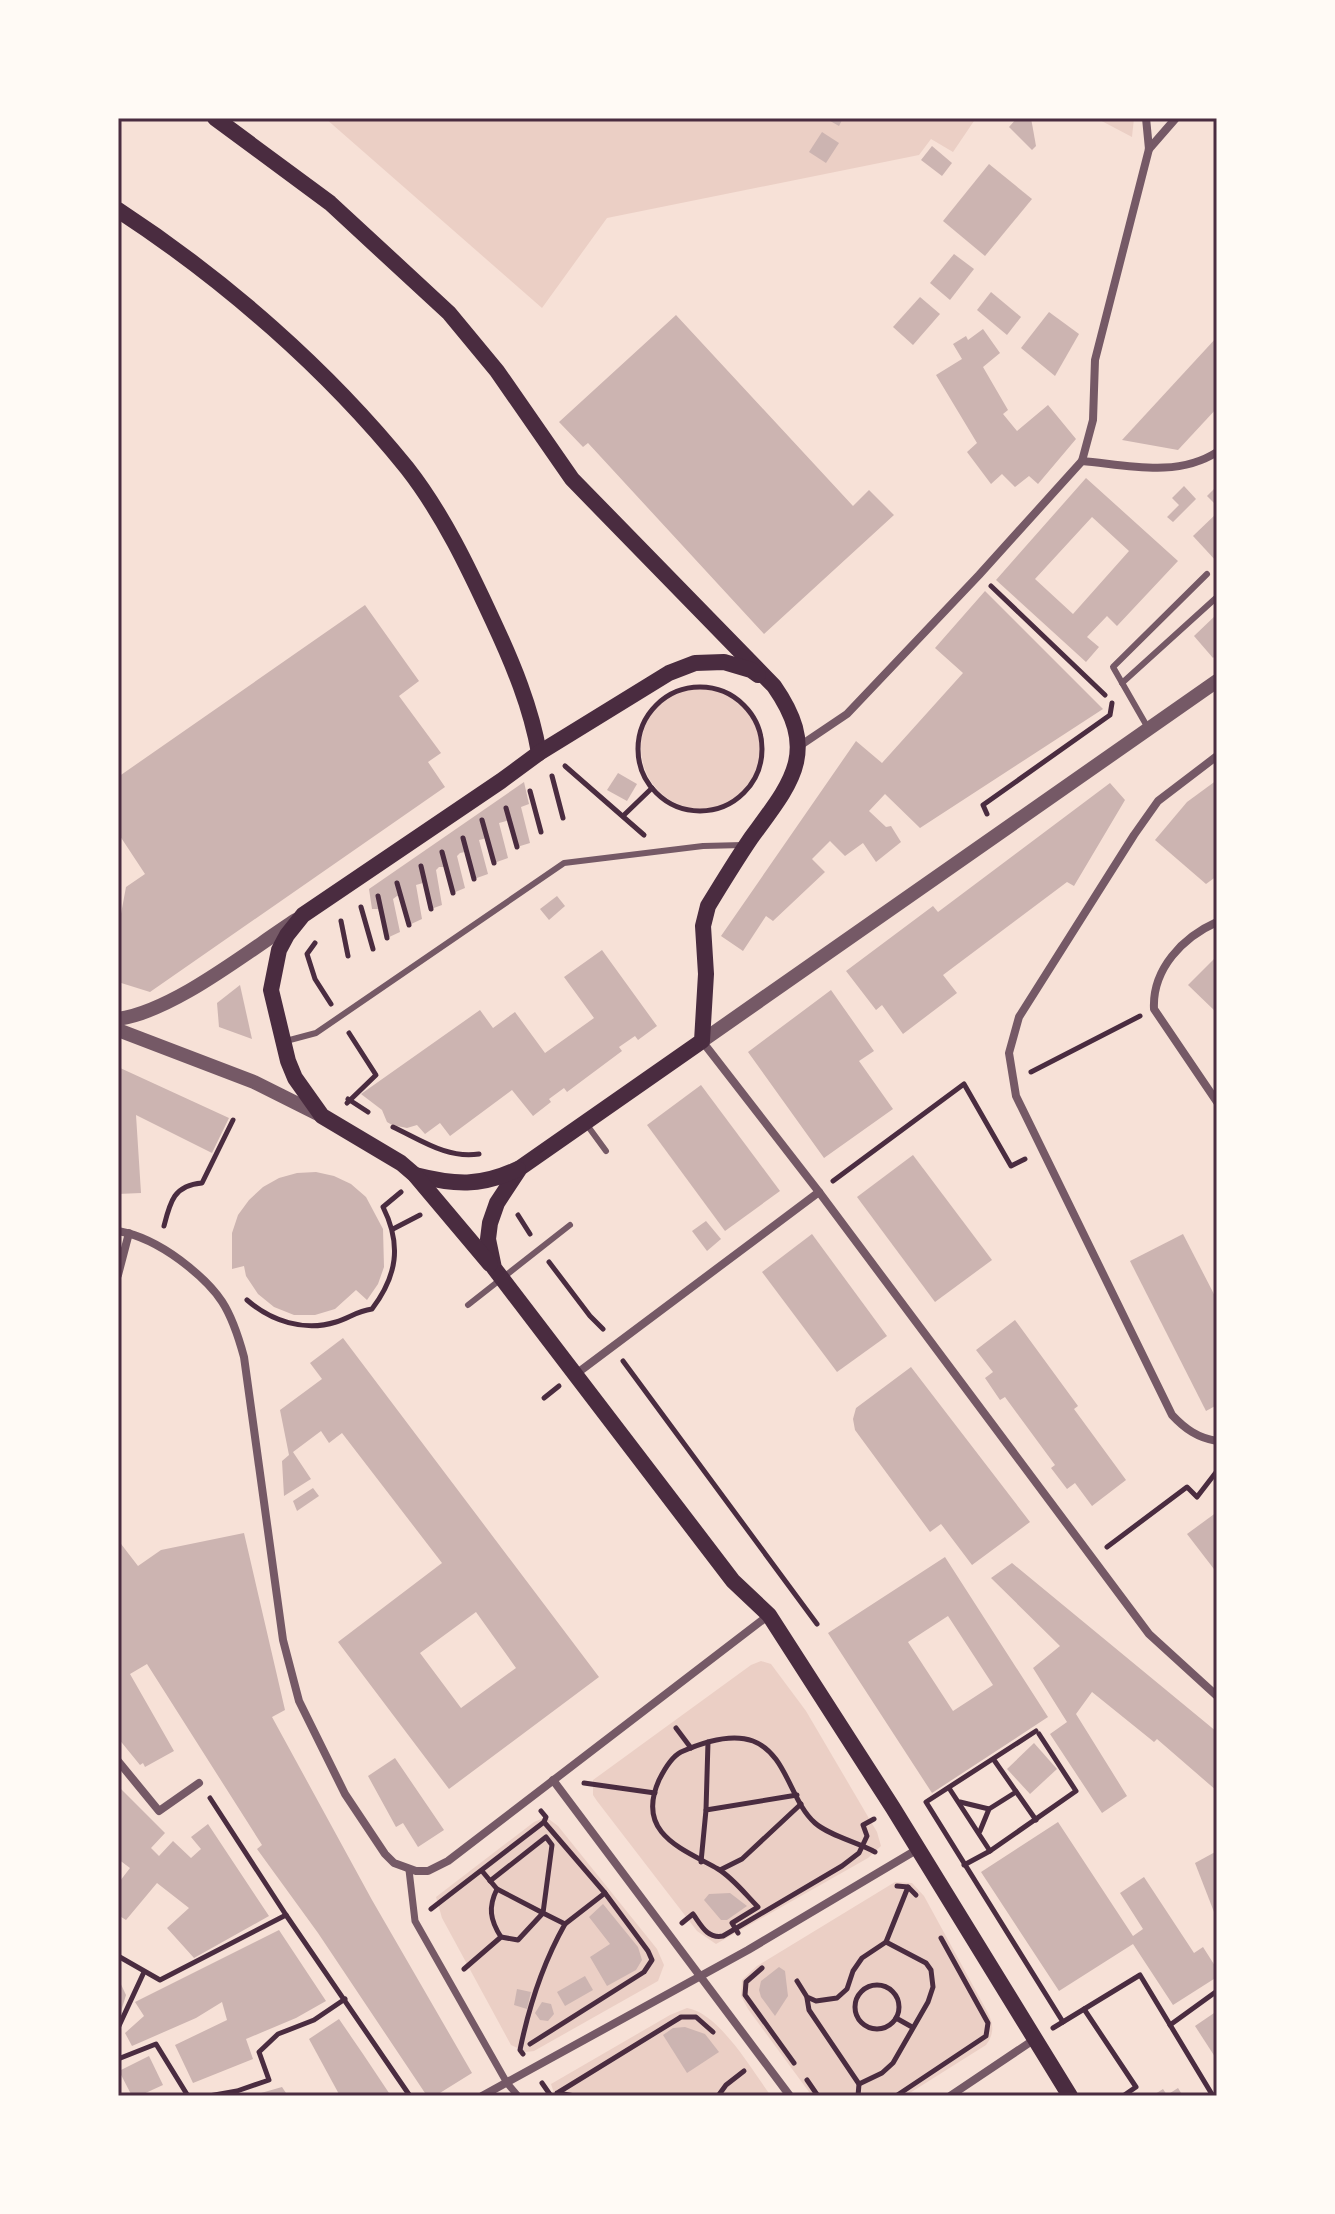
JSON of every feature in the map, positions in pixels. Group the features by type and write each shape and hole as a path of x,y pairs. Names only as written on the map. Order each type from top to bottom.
{"main road":[{"path":"215,118 330,203 449,313 497,371 572,479 774,686 790,708 798,735 797,762 787,788 708,906 703,926 706,974 702,1041 520,1168 494,1179 470,1184 448,1183 415,1175"},
{"path":"118,210 223,288 301,354 408,470 472,573 532,716 539,753"},
{"path":"774,686 751,670 724,662 695,663 669,673 539,753 303,915 279,950 271,990 295,1078 329,1120 401,1163 415,1175 498,1274 733,1581 769,1615 893,1808 1070,2096"},
{"path":"498,1274 488,1239 490,1223 497,1203 520,1168"}],"street":[{"path":"797,747 847,714 1082,461 1093,420 1095,360 1149,149 1146,118"},
{"path":"1149,149 1176,118"},
{"path":"1082,461 1159,469 1198,462 1217,452"},
{"path":"1217,681 702,1041 819,1192 1149,1634 1217,1696"},
{"path":"1217,756 1158,801 1019,1017 1009,1053 1016,1096 1172,1415 1183,1427 1198,1436 1217,1441"},
{"path":"118,1019 133,1017 186,992 303,915"},
{"path":"1217,922 1190,937 1171,957 1155,992 1154,1009 1217,1102"},
{"path":"118,1030 254,1082 329,1120"},
{"path":"575,1375 819,1192"},
{"path":"118,1231 160,1246 211,1284 236,1327 246,1371 283,1640 299,1701 345,1794 378,1845 394,1863 409,1870 428,1871 438,1867 769,1615"},
{"path":"118,1275 129,1233"},
{"path":"118,1761 159,1811 199,1783"},
{"path":"553,1780 790,2096"},
{"path":"482,2096 700,1977 918,1849"},
{"path":"409,1870 415,1921 507,2083 518,2096"},
{"path":"950,2096 1035,2039"}],"lane":[{"path":"1148,728 1113,667 1207,574"},
{"path":"1122,683 1217,597"},
{"path":"283,1042 316,1033 564,863 747,844"},
{"path":"585,1123 606,1151"},
{"path":"468,1305 498,1274 570,1225"}],"path":[{"path":"979,575 1112,702 1110,715 983,805 996,838"},
{"path":"689,687 711,687 730,694 747,707 758,725 762,745 760,765 752,783 738,798 720,808 701,812 680,809 662,799 652,788 640,767 637,746 642,725 653,707 670,694 689,687"},
{"path":"541,832 528,792 565,766 664,851"},
{"path":"552,776 563,818"},
{"path":"624,815 652,788"},
{"path":"414,870 517,800"},
{"path":"470,803 483,823 494,863"},
{"path":"506,808 517,847"},
{"path":"463,838 474,879"},
{"path":"442,852 453,893"},
{"path":"421,866 431,909"},
{"path":"330,929 406,877"},
{"path":"397,883 409,925"},
{"path":"378,896 387,938"},
{"path":"361,907 373,949"},
{"path":"341,921 348,956"},
{"path":"320,936 307,954 315,979 376,1075 329,1120"},
{"path":"1012,1081 1154,1009"},
{"path":"819,1192 964,1084 1011,1166 1043,1149"},
{"path":"348,1099 379,1119"},
{"path":"160,1246 174,1194 184,1186 202,1183 233,1120"},
{"path":"389,1126 434,1148 467,1156 479,1154"},
{"path":"243,1297 269,1316 287,1324 322,1325 372,1309 390,1283 395,1258 393,1229 383,1207 401,1192"},
{"path":"393,1229 404,1225"},
{"path":"623,1361 817,1624"},
{"path":"1094,1558 1187,1487 1197,1497 1217,1471"},
{"path":"676,1728 691,1748"},
{"path":"937,1880 964,1865 990,1851 1076,1791 1038,1732 926,1802 964,1865 1063,2022"},
{"path":"735,1929 732,1923 758,1907 719,1870 670,1843 663,1835 654,1813 655,1793 668,1764 678,1753 708,1742 746,1739 760,1744 774,1758 817,1825 874,1851"},
{"path":"701,1862 708,1742"},
{"path":"994,1760 1036,1820"},
{"path":"553,1780 655,1793"},
{"path":"199,1783 410,2096"},
{"path":"949,1788 990,1851"},
{"path":"979,1832 989,1809 1016,1792"},
{"path":"706,1810 797,1795"},
{"path":"497,1889 490,1913 494,1926 501,1937 518,1940 543,1913 552,1845 546,1837 546,1817 530,1797"},
{"path":"959,1802 989,1809"},
{"path":"719,1870 742,1859 802,1803"},
{"path":"693,1914 708,1934 717,1938 735,1929 859,1853 867,1836 863,1825 893,1808"},
{"path":"415,1921 544,1822"},
{"path":"495,2061 520,2050 644,1972 652,1960 605,1893 544,1822"},
{"path":"490,1881 546,1837"},
{"path":"482,1871 497,1889 565,1924"},
{"path":"886,1894 898,1886 908,1887 920,1899"},
{"path":"807,1997 826,2001 837,1998 847,1989 853,1971 862,1958 886,1942 908,1887"},
{"path":"520,2050 528,2014 550,1950 565,1924 605,1893"},
{"path":"118,1956 160,1980 286,1915"},
{"path":"896,2096 983,2041 986,2036 988,2023 940,1936"},
{"path":"447,1978 468,1967 501,1937"},
{"path":"859,2084 882,2073 893,2063 931,1995 931,1970 920,1958 886,1942"},
{"path":"773,1962 750,1977 745,1995 818,2096"},
{"path":"118,2028 144,1972"},
{"path":"1035,2039 1140,1975 1213,2096"},
{"path":"797,1981 807,1997 809,2010 859,2084 858,2096"},
{"path":"877,1985 892,1990 900,2006 896,2018 887,2027 870,2028 857,2016 858,1996 868,1987 877,1985"},
{"path":"847,1989 858,1996"},
{"path":"1170,2025 1217,1991"},
{"path":"209,2096 269,2080 259,2052 278,2034 314,2020 345,1999"},
{"path":"1084,2009 1136,2087 1123,2096"},
{"path":"556,2094 681,2017 702,2020 720,2041"},
{"path":"896,2018 913,2027"},
{"path":"118,2058 156,2044 188,2096"},
{"path":"736,2061 753,2083"},
{"path":"718,2096 744,2071"},
{"path":"556,2094 575,2096"}],"shaded area":[{"path":"325,118 976,118 953,152 931,139 919,155 607,218 542,308"},
{"path":"1096,118 1134,118 1132,137"},
{"path":"702,687 725,692 745,705 758,725 763,748 758,771 745,791 725,804 702,809 679,804 659,791 646,771 641,748 646,725 659,705 679,692"},
{"path":"761,1661 771,1664 806,1711 877,1832 881,1846 868,1858 716,1944 697,1931 597,1801 593,1795 593,1780 751,1665"},
{"path":"546,1817 558,1826 657,1949 664,1965 658,1981 534,2051 526,2052 511,2045 442,1918 436,1897 534,1822"},
{"path":"895,1882 912,1883 924,1896 988,2013 992,2025 991,2037 986,2045 905,2096 812,2096 748,2009 741,1996 742,1980 757,1966"},
{"path":"687,2008 699,2012 723,2031 771,2096 555,2096 551,2084"}],"building":[{"path":"825,118 843,118 839,126"},
{"path":"1017,118 1031,118 1036,146 1032,150 1009,127"},
{"path":"822,132 839,143 826,163 809,152"},
{"path":"932,146 952,163 942,176 921,160"},
{"path":"989,164 1032,199 985,256 943,221"},
{"path":"954,254 974,269 950,300 930,283"},
{"path":"991,292 1021,317 1007,335 977,310"},
{"path":"920,297 940,314 913,345 893,327"},
{"path":"1049,312 1079,334 1055,376 1021,348"},
{"path":"676,315 853,506 869,490 894,515 764,634 588,443 583,447 559,422"},
{"path":"983,329 1000,353 983,367 1008,410 1003,414 1017,431 1048,405 1076,439 1038,484 1029,476 1015,487 1002,474 991,484 967,452 977,443 936,375 962,359 953,344 966,336 968,340"},
{"path":"1217,337 1217,408 1178,450 1122,440"},
{"path":"1086,478 1178,561 1117,626 1107,616 1087,637 1099,647 1086,662 996,580","holes":["1092,517 1129,551 1073,614 1035,579"]},
{"path":"1184,486 1196,499 1173,522 1167,517 1179,505 1172,498"},
{"path":"1217,486 1217,506 1207,496"},
{"path":"1217,513 1217,562 1193,536"},
{"path":"985,591 1103,709 920,828 885,794 869,811 886,827 891,826 901,842 876,862 863,843 845,856 830,841 812,859 825,872 773,921 766,916 743,951 721,936 856,741 882,763 963,673 935,648"},
{"path":"365,605 419,681 399,696 441,753 428,762 445,787 150,992 118,982 118,930 126,887 145,874 118,833 118,777"},
{"path":"1217,614 1217,654 1213,658 1194,636"},
{"path":"618,773 637,784 627,801 607,790"},
{"path":"1217,780 1217,876 1206,884 1155,840 1187,802"},
{"path":"524,782 529,804 521,807 530,843 517,847 510,820 499,823 508,858 494,863 487,838 479,840 488,874 474,879 465,852 460,853 457,856 465,888 453,893 444,867 439,867 436,870 442,905 431,909 423,883 416,885 422,919 409,925 402,897 397,896 393,899 400,932 387,938 378,909 372,909 369,889"},
{"path":"1110,783 1125,800 1074,886 1067,882 943,975 957,993 903,1034 882,1005 876,1010 846,971 933,906 938,912"},
{"path":"557,896 565,906 549,920 540,909"},
{"path":"602,950 657,1026 638,1040 635,1036 619,1047 622,1051 567,1092 564,1088 533,1116 512,1090 450,1136 440,1123 425,1134 417,1125 407,1128 387,1122 382,1110 361,1094 480,1010 493,1028 515,1012 545,1053 594,1018 564,977"},
{"path":"1217,956 1217,1013 1188,985"},
{"path":"240,985 252,1039 219,1027 217,1003"},
{"path":"831,990 874,1051 859,1061 893,1109 824,1158 748,1052"},
{"path":"118,1067 229,1118 212,1153 136,1115 141,1193 118,1194"},
{"path":"701,1085 780,1191 725,1231 647,1125"},
{"path":"913,1155 992,1260 935,1302 857,1197"},
{"path":"316,1172 351,1184 366,1197 383,1229 384,1267 378,1284 367,1300 356,1290 335,1309 315,1315 294,1315 274,1307 258,1294 246,1276 244,1266 232,1269 232,1233 238,1215 263,1187 279,1178"},
{"path":"706,1221 721,1239 707,1251 692,1231"},
{"path":"812,1234 887,1336 837,1372 762,1272"},
{"path":"1183,1234 1217,1300 1217,1405 1206,1411 1130,1261"},
{"path":"1015,1320 1078,1406 1074,1409 1126,1480 1092,1506 1075,1483 1067,1489 1051,1468 1055,1465 1005,1397 1000,1400 985,1378 993,1372 976,1350"},
{"path":"343,1338 599,1677 449,1789 338,1642 442,1563 342,1433 329,1443 321,1431 293,1452 311,1479 284,1496 282,1461 289,1455 280,1410 322,1379 310,1363","holes":["476,1612 516,1668 461,1708 420,1653"]},
{"path":"911,1367 1030,1522 972,1565 941,1524 930,1532 855,1430 853,1419 856,1408"},
{"path":"313,1488 319,1496 297,1511 293,1501"},
{"path":"1217,1512 1217,1573 1187,1534"},
{"path":"244,1533 285,1710 272,1717 372,1900 472,2073 435,2096 427,2096 318,1933 257,1849 262,1845 147,1664 130,1674 174,1751 145,1767 118,1738 118,1540 138,1566 161,1550"},
{"path":"945,1557 1048,1717 932,1793 828,1633","holes":["948,1616 993,1685 953,1711 908,1642"]},
{"path":"1012,1563 1217,1732 1217,1791 1157,1739 1154,1742 1092,1692 1076,1714 1127,1796 1102,1813 1050,1734 1067,1722 1033,1668 1060,1646 991,1578"},
{"path":"1034,1743 1057,1769 1030,1794 1007,1769"},
{"path":"395,1758 444,1830 418,1847 403,1823 396,1827 368,1776"},
{"path":"118,1786 165,1833 151,1848 159,1856 173,1841 191,1858 201,1849 191,1837 208,1824 269,1916 194,1958 167,1928 189,1908 157,1883 126,1920 118,1915 118,1879 120,1881 130,1868 118,1859"},
{"path":"1058,1822 1133,1936 1143,1929 1120,1893 1144,1877 1194,1953 1203,1947 1217,1969 1217,1977 1173,2005 1133,1944 1059,1991 981,1872"},
{"path":"1217,1851 1217,1910 1214,1912 1195,1863"},
{"path":"730,1893 747,1906 727,1920 721,1920 704,1900 709,1894"},
{"path":"603,1904 638,1947 642,1960 636,1970 607,1986 590,1957 610,1944 589,1917"},
{"path":"279,1930 326,2001 296,2018 246,2039 253,2059 193,2083 175,2045 227,2020 222,2002 196,2018 132,2046 125,2033 144,2016 135,2002"},
{"path":"779,1967 785,1971 788,1996 775,2016 759,1990 761,1981"},
{"path":"585,1976 593,1990 565,2006 557,1992"},
{"path":"118,1978 126,1995 119,2018 118,2018"},
{"path":"517,1989 531,1992 527,2009 514,2005"},
{"path":"542,2002 551,2004 554,2014 548,2021 540,2020 535,2013"},
{"path":"1217,2011 1217,2060 1195,2026"},
{"path":"339,2019 391,2096 340,2096 309,2039"},
{"path":"685,2027 705,2034 719,2052 687,2073 663,2035 673,2028"},
{"path":"149,2056 163,2085 132,2096 119,2071"},
{"path":"282,2087 288,2096 254,2096 254,2095"},
{"path":"1178,2088 1183,2096 1152,2096 1163,2089 1167,2095"}]}
